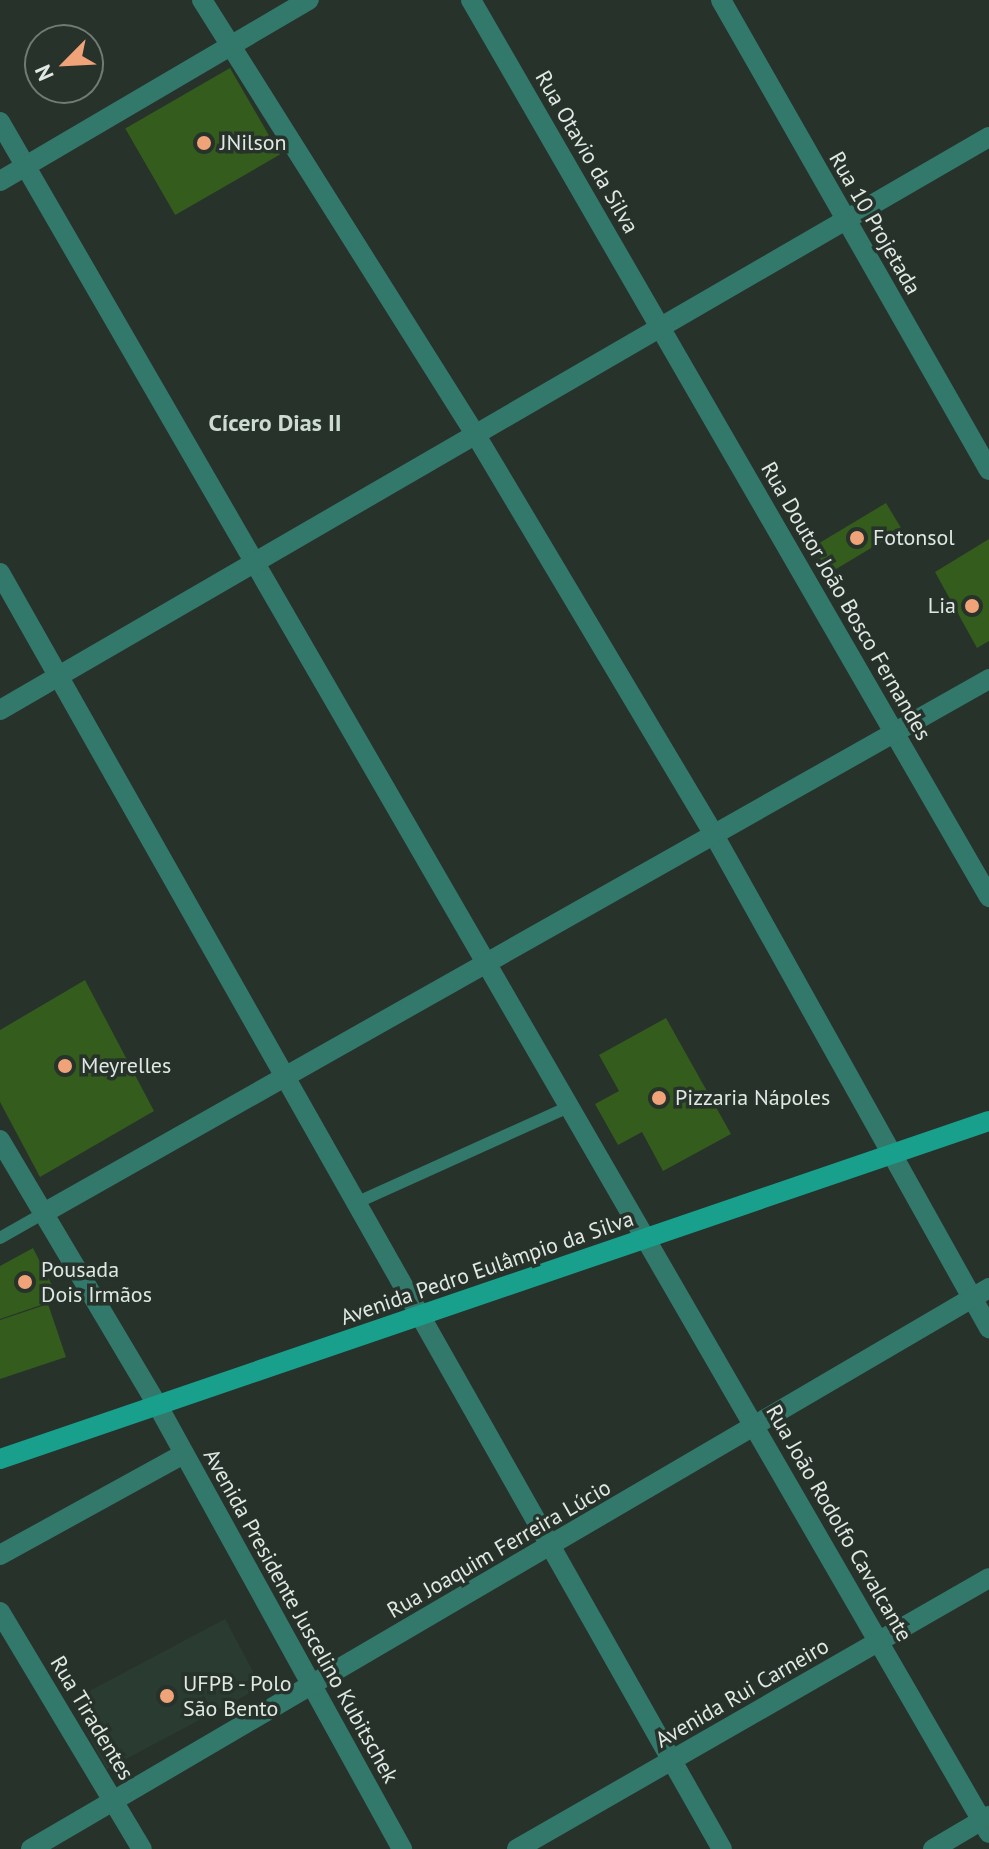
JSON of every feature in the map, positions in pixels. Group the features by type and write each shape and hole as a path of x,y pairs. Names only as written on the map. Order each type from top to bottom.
{"main road":[{"name":"Avenida Pedro Eulâmpio da Silva","path":"0,1459 989,1121"}],"street":[{"path":"202,0 228,48 477,437 714,835 894,1153 981,1293 989,1328"},
{"path":"0,181 309,0"},
{"name":"Rua Otavio da Silva","path":"471,0 661,328"},
{"name":"Rua 10 Projetada","path":"721,0 989,470"},
{"name":"Rua João Rodolfo Cavalcante","path":"0,122 489,962 566,1108 648,1237 987,1823"},
{"path":"0,710 60,679 989,137"},
{"name":"Rua Doutor João Bosco Fernandes","path":"661,328 989,897"},
{"path":"0,573 722,1849"},
{"path":"42,1214 989,679"},
{"name":"Avenida Presidente Juscelino Kubitschek","path":"0,1140 158,1406 402,1849"},
{"name":"Rua Joaquim Ferreira Lúcio","path":"31,1849 553,1547 981,1293"},
{"path":"0,1555 184,1454"},
{"name":"Avenida Rui Carneiro","path":"517,1849 989,1578"},
{"name":"Rua Tiradentes","path":"0,1612 142,1849"},
{"path":"933,1849 987,1823"}],"lane":[{"path":"358,1202 566,1108"},
{"path":"0,1238 42,1214"}],"shaded area":[{"name":"UFPB - Polo São Bento","path":"225,1619 261,1687 107,1769 70,1701"}],"building":[{"name":"JNilson","path":"230,68 280,155 175,215 125,129"},
{"name":"Fotonsol","path":"886,503 902,530 828,574 812,547"},
{"name":"Lia","path":"989,539 989,641 977,648 935,572"},
{"name":"Meyrelles","path":"85,980 154,1111 40,1177 0,1102 0,1030"},
{"name":"Pizzaria Nápoles","path":"666,1018 731,1134 663,1171 642,1132 618,1145 595,1104 619,1091 599,1055"},
{"name":"Pousada Dois Irmãos","path":"33,1248 59,1299 0,1319 0,1266"},
{"path":"48,1304 66,1357 0,1379 0,1320"}],"place":[{"name":"JNilson","path":"204,143"},
{"name":"Fotonsol","path":"857,538"},
{"name":"Lia","path":"972,606"},
{"name":"Meyrelles","path":"65,1066"},
{"name":"Pizzaria Nápoles","path":"659,1098"},
{"name":"Pousada Dois Irmãos","path":"25,1282"},
{"name":"UFPB - Polo São Bento","path":"167,1696"}],"district":[{"name":"Cícero Dias II","path":"275,423"}]}
